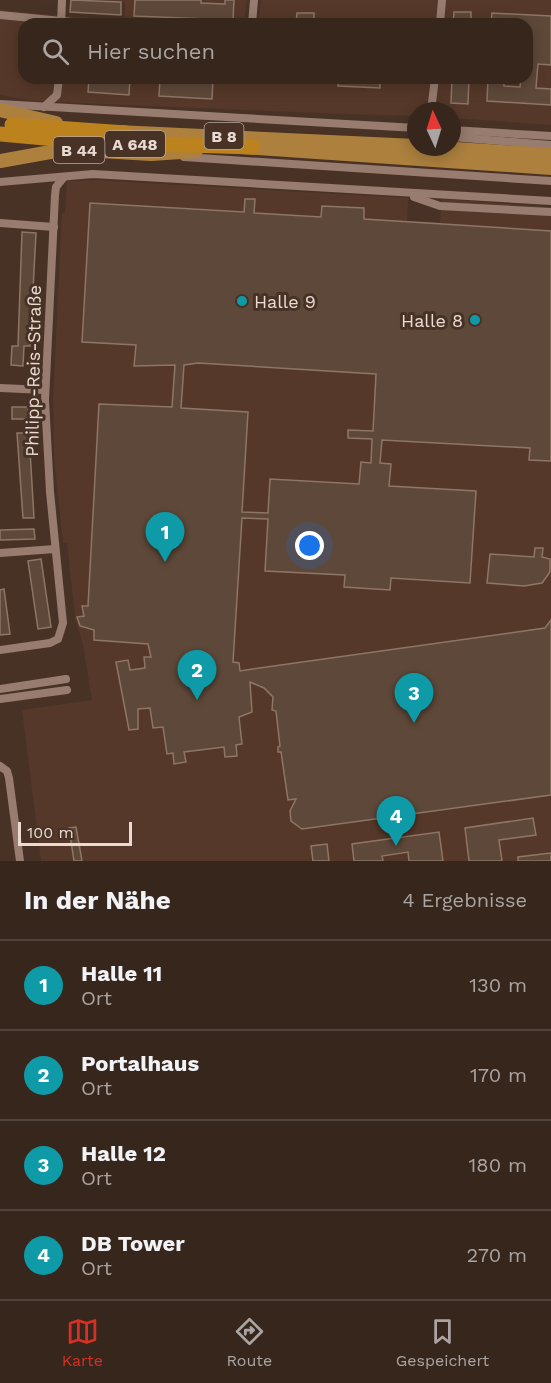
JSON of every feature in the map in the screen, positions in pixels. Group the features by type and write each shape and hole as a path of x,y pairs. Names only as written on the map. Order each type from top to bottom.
{"highway":[{"name":"A 648","path":"0,124 126,133"},
{"name":"A 648","path":"0,134 89,142 253,147"}],"main road":[{"name":"B 44","path":"0,110 49,122 126,133"},
{"name":"B 8","path":"126,133 407,146"},
{"name":"B 44","path":"0,161 59,150 151,154 253,147"},
{"name":"B 8","path":"253,147 551,168"},
{"path":"461,149 551,154"}],"street":[{"path":"61,18 62,0"},
{"path":"252,18 254,0"},
{"path":"440,18 442,0"},
{"path":"0,15 23,18"},
{"path":"44,107 57,95 58,84"},
{"path":"432,102 434,84"},
{"path":"0,104 407,128"},
{"path":"341,124 407,132"},
{"path":"461,131 551,136"},
{"path":"461,140 551,145"},
{"path":"322,141 407,141"},
{"path":"151,154 551,181"},
{"path":"0,182 93,174 551,201"},
{"name":"Philipp-Reis-Straße","path":"0,650 50,643 58,639 63,623 48,469 45,390 56,187 64,177"},
{"path":"405,194 440,206 551,212"},
{"path":"0,223 54,227"},
{"path":"0,388 45,390"},
{"path":"0,553 56,549"},
{"path":"0,689 66,679"},
{"path":"0,699 67,690"},
{"path":"0,766 7,771 9,778 20,861"}],"shaded area":[{"path":"106,0 247,0 245,18 124,18 125,2"},
{"path":"261,0 551,0 551,125 461,119 461,102 407,102 407,116 33,101 0,95 0,10 90,18 18,18 18,84 533,84 533,18 259,18"},
{"path":"93,180 408,198 407,221 440,222 442,199 551,207 551,861 41,861 22,710 92,700 83,645 75,617 67,543 63,543 54,456 53,401 62,213 65,213 67,181"}],"building":[{"path":"71,0 121,2 121,15 70,12"},
{"path":"135,0 201,0 201,3 225,4 225,0 234,0 233,18 134,16"},
{"path":"454,12 471,12 471,18 454,18"},
{"path":"297,13 314,13 314,18 297,18"},
{"path":"492,13 551,16 551,65 538,64 536,88 551,89 551,105 487,101 488,84 520,87 520,84 533,84 533,18 492,18"},
{"path":"89,84 130,84 129,95 88,92"},
{"path":"160,84 213,84 212,99 159,96"},
{"path":"338,84 380,84 380,88 338,86"},
{"path":"452,84 469,84 468,104 451,102"},
{"path":"245,199 255,199 254,213 321,217 322,206 364,208 364,219 551,231 551,461 529,460 530,448 382,440 380,463 391,464 389,486 476,491 470,583 391,578 390,590 344,587 345,575 265,571 268,519 242,518 233,662 239,663 240,671 545,628 551,620 551,795 302,829 291,821 290,811 296,799 288,800 281,752 278,752 280,746 276,711 272,710 273,697 264,688 250,682 252,712 239,717 242,744 236,745 237,756 225,757 224,747 184,752 186,762 174,764 173,753 167,754 163,727 153,728 150,708 138,709 138,729 129,730 116,662 128,660 130,670 145,668 144,657 151,657 148,644 94,640 94,630 80,626 77,617 84,616 82,606 88,606 99,404 172,407 175,365 134,366 136,345 82,342 90,203 244,212","holes":["198,363 376,374 373,431 348,430 348,438 372,439 371,463 361,462 359,484 270,479 268,513 242,512 248,412 181,408 184,365"]},
{"path":"22,232 36,233 30,346 24,346 23,366 11,365 12,346 18,346"},
{"path":"12,407 28,407 28,419 12,419"},
{"path":"17,433 29,433 34,518 23,518"},
{"path":"34,529 35,539 0,540 0,530"},
{"path":"535,548 543,548 542,557 550,559 550,572 542,583 524,586 487,583 490,554 534,557"},
{"path":"41,559 51,627 38,629 28,561"},
{"path":"4,589 10,634 0,635 0,590"},
{"path":"533,818 536,835 499,840 502,861 469,861 465,828"},
{"path":"76,827 82,861 74,861 69,828"},
{"path":"439,832 443,861 409,861 408,852 382,856 383,861 354,861 352,844"},
{"path":"327,844 329,861 313,861 311,846"},
{"path":"551,853 551,861 518,861 518,857"}],"place":[{"name":"Halle 9","path":"242,301"},
{"name":"Halle 8","path":"475,320"},
{"name":"Halle 11","path":"165,562"},
{"name":"Portalhaus","path":"197,700"},
{"name":"Halle 12","path":"414,723"},
{"name":"DB Tower","path":"396,846"}]}
